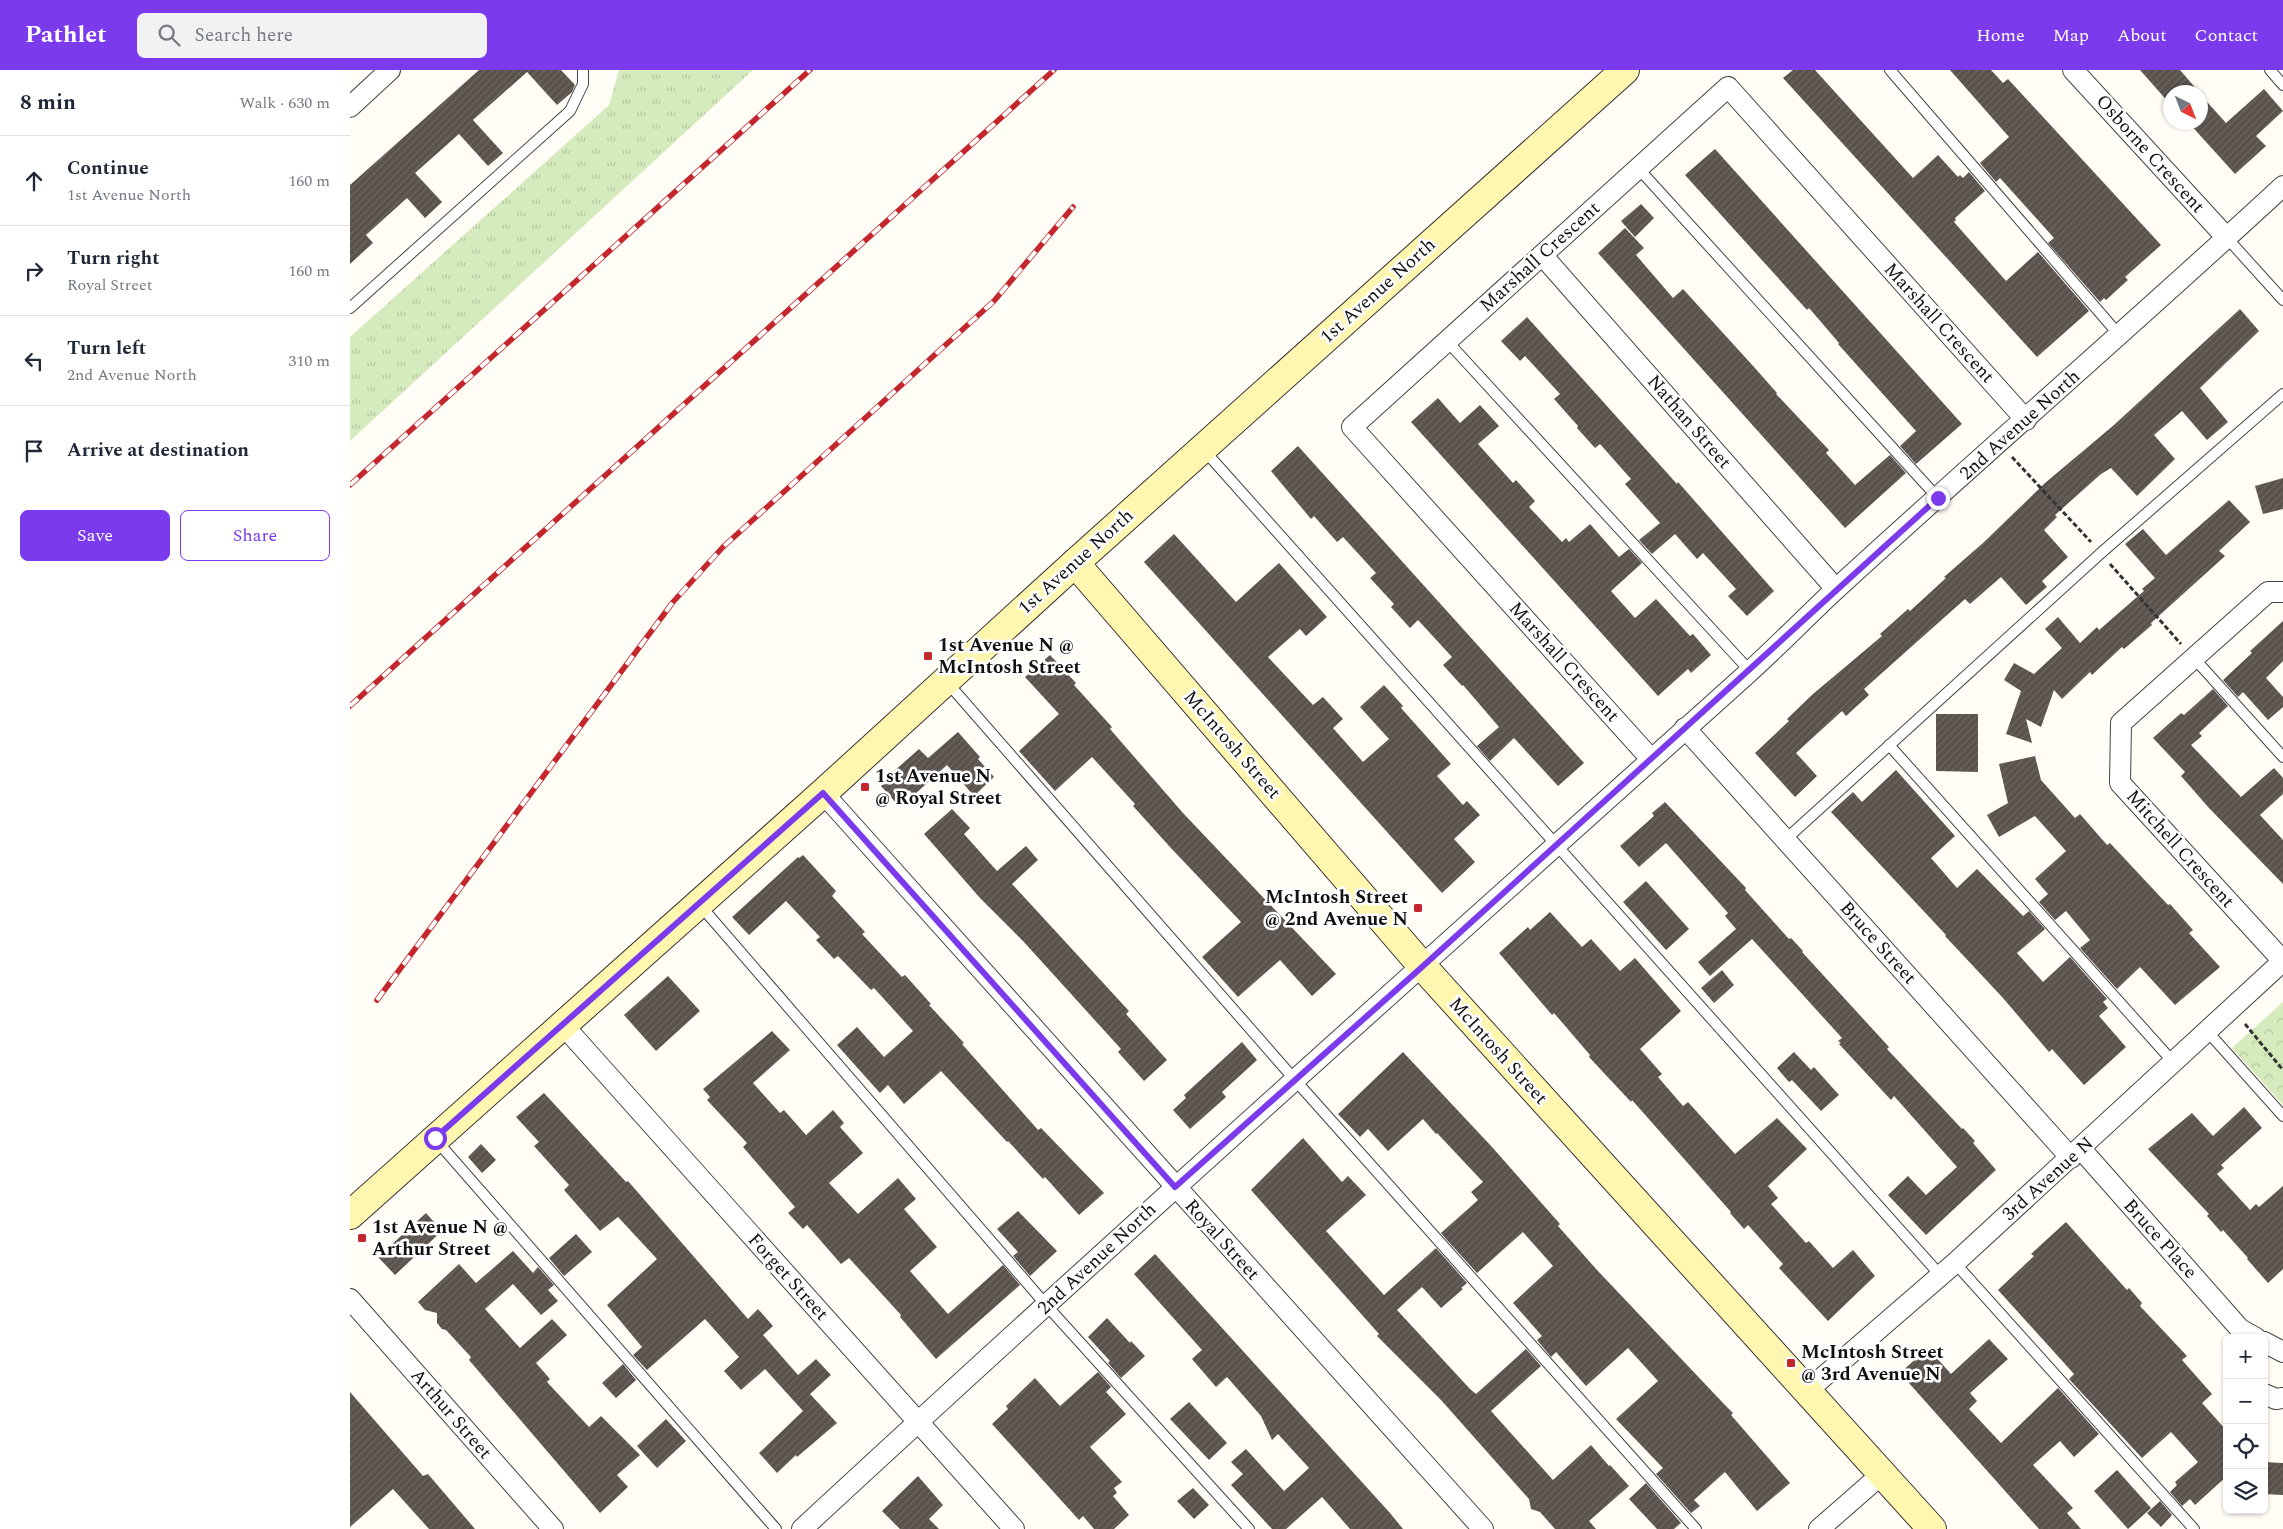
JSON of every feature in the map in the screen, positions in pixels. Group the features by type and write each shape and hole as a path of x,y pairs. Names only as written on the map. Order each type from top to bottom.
{"main road":[{"name":"1st Avenue North","path":"350,1215 823,793 1202,448 1625,70"},
{"name":"McIntosh Street","path":"1075,563 1422,967 1932,1529"}],"street":[{"name":"Osborne Crescent","path":"2073,70 2227,238"},
{"path":"350,107 388,71"},
{"name":"Marshall Crescent","path":"1651,759 1352,427 1638,168 1728,87 2026,420"},
{"name":"2nd Avenue North","path":"802,1529 1175,1187 1556,846 2283,186"},
{"name":"Nathan Street","path":"1542,255 1836,590"},
{"name":"Mitchell Crescent","path":"2283,592 2268,592 2121,723 2120,783 2283,961"},
{"name":"Bruce Street","path":"1685,728 1784,840 2076,1154"},
{"name":"Royal Street","path":"823,793 1483,1529"},
{"name":"3rd Avenue N","path":"1807,1392 1948,1270 2076,1154 2283,961"},
{"name":"Forget Street","path":"563,1025 1014,1529"},
{"name":"Bruce Place","path":"2076,1154 2245,1334"},
{"name":"Arthur Street","path":"350,1299 552,1529"},
{"path":"2268,1344 2283,1352"},
{"path":"2268,1396 2276,1399 2283,1398"},
{"path":"1818,1529 1882,1474"}],"lane":[{"path":"350,308 570,111 583,84 583,70"},
{"path":"1890,70 2120,336"},
{"path":"2270,70 2283,85"},
{"path":"1638,168 1938,498"},
{"path":"2227,238 2283,300"},
{"path":"1447,341 1750,670"},
{"path":"1784,840 2101,553 2283,394"},
{"path":"1202,448 1556,846 1948,1270 2194,1529"},
{"path":"2193,657 2283,757"},
{"path":"945,680 1295,1080 1696,1529"},
{"path":"1889,745 2174,1063"},
{"path":"698,903 1047,1306 1248,1529"},
{"path":"2208,1032 2283,1116"},
{"path":"435,1138 776,1529"}],"path":[{"path":"2232,1009 2283,1070"}],"green space":[{"path":"619,70 753,70 350,441 350,337 609,105"},
{"path":"2283,1002 2283,1105 2232,1048"}],"building":[{"path":"479,70 561,70 575,85 572,92 557,105 527,72 473,120 503,153 488,166 459,134 415,173 442,202 425,218 407,198 366,235 373,243 350,264 350,185"},
{"path":"1793,70 1815,70 1913,178 1938,155 1958,177 1960,175 1963,178 1969,172 1985,191 1955,218 1954,222 2006,281 2038,252 2089,311 2037,357 1783,78"},
{"path":"1950,70 1991,70 2003,83 2008,79 2161,245 2125,277 2128,280 2106,300 2104,298 2100,302 2048,243 2054,238 2000,178 1996,182 1980,163 2009,137"},
{"path":"2140,70 2180,70 2193,85 2163,85 2163,96"},
{"path":"2264,89 2283,111 2256,136 2266,146 2235,174 2195,130 2208,130 2208,103 2226,123"},
{"path":"1715,149 1962,424 1916,464 1900,446 1916,431 1838,344 1809,308 1807,310 1685,175"},
{"path":"1641,204 1654,218 1635,237 1621,221"},
{"path":"1625,228 1644,248 1636,255 1673,298 1683,289 1776,394 1829,450 1826,453 1855,485 1890,455 1906,473 1845,528 1598,253"},
{"path":"2240,309 2259,331 2200,388 2228,422 2207,440 2182,411 2154,435 2175,459 2137,496 2111,468 2101,474 2055,515 2057,517 2044,530 2068,557 2042,581 2047,587 2026,605 2001,577 1970,604 1965,599 1864,689 1869,695 1846,716 1842,711 1796,753 1817,776 1795,797 1755,753 1789,721 1787,719 1813,694 1882,636 1880,634 1908,609 1910,611 2045,483 2114,425"},
{"path":"1527,317 1677,484 1678,482 1774,591 1747,616 1728,596 1736,589 1703,553 1697,559 1675,534 1652,554 1639,540 1660,523 1625,484 1631,479 1600,444 1595,448 1577,428 1578,426 1554,399 1560,394 1525,356 1520,361 1501,341"},
{"path":"1438,398 1460,423 1480,405 1499,426 1478,444 1513,483 1516,480 1535,501 1529,507 1562,542 1566,538 1569,542 1590,524 1619,557 1629,549 1642,563 1611,591 1635,618 1656,599 1690,636 1693,634 1711,655 1691,673 1688,669 1658,696 1411,422"},
{"path":"1298,446 1584,763 1558,786 1514,738 1490,761 1477,746 1499,727 1443,665 1452,657 1418,620 1410,628 1391,607 1394,604 1370,578 1376,573 1343,537 1337,542 1314,516 1311,519 1271,471"},
{"path":"2283,478 2283,509 2263,514 2255,486"},
{"path":"2229,500 2250,522 2219,551 2225,556 2151,623 2152,625 2124,649 2122,647 2092,675 2090,672 2062,699 2054,690 2041,727 2026,719 2032,743 2006,734 2021,691 2004,680 2014,663 2034,674 2062,648 2045,629 2058,617 2080,643 2097,627 2099,630 2144,591 2142,589 2155,578 2125,544 2143,529 2166,555"},
{"path":"1174,534 1236,602 1279,563 1327,617 1306,636 1300,629 1268,657 1313,705 1323,697 1343,719 1333,728 1363,762 1389,739 1360,707 1384,685 1403,706 1401,708 1451,764 1437,776 1463,805 1467,801 1480,815 1454,839 1475,862 1442,893 1144,562"},
{"path":"2283,621 2283,661 2266,678 2283,697 2283,707 2268,720 2243,692 2238,697 2223,680 2252,653 2250,651"},
{"path":"1050,655 1076,683 1074,685 1112,727 1110,729 1183,813 1336,974 1312,996 1280,960 1238,997 1202,957 1241,922 1170,847 1133,806 1135,804 1092,757 1055,791 1019,751 1059,714 1025,677"},
{"path":"2213,689 2228,706 2199,733 2202,736 2191,745 2241,797 2274,768 2283,778 2283,794 2260,815 2283,840 2283,884 2209,808 2181,776 2185,772 2153,738 2181,713 2184,715"},
{"path":"1936,714 1978,714 1978,772 1936,771"},
{"path":"958,732 980,757 978,759 994,777 974,796 947,765 914,795 909,790 896,803 881,786 886,782 884,780 919,749 928,758"},
{"path":"2035,756 2041,780 2075,818 2080,814 2107,845 2110,843 2168,905 2170,904 2193,930 2189,933 2220,967 2175,1005 2140,967 2117,989 2080,948 2090,940 2066,911 2055,920 2039,902 2048,894 2035,879 2066,851 2035,816 1999,837 1987,815 2008,803 1999,764"},
{"path":"1896,770 1955,836 1931,858 1957,888 1977,869 2023,916 2029,911 2045,929 2017,953 2043,982 2070,957 2107,999 2103,1002 2108,1008 2099,1016 2126,1047 2084,1085 2052,1049 2049,1052 1946,935 1831,812 1853,792 1862,802"},
{"path":"1665,802 1746,888 1745,890 1789,939 1791,938 1803,951 1889,1047 1887,1049 1975,1141 1973,1143 1996,1170 1926,1235 1888,1195 1908,1176 1926,1195 1957,1167 1894,1096 1891,1100 1839,1044 1841,1043 1838,1041 1842,1038 1752,939 1710,976 1698,962 1736,929 1725,916 1728,913 1666,843 1639,867 1620,846 1654,816 1652,813"},
{"path":"952,809 970,828 964,834 997,871 1026,846 1038,860 1012,884 1129,1011 1126,1014 1167,1060 1144,1081 1118,1052 1121,1049 1023,941 980,898 924,834"},
{"path":"803,855 836,891 832,896 865,932 862,934 902,977 905,975 931,1004 929,1005 964,1043 962,1044 1038,1130 1041,1128 1104,1193 1079,1215 1045,1177 1043,1179 941,1071 904,1104 888,1085 880,1093 837,1045 857,1027 884,1057 913,1031 874,988 871,990 838,956 834,959 816,940 820,937 786,901 749,935 732,917 798,857"},
{"path":"1646,881 1689,929 1666,950 1623,902"},
{"path":"1550,912 1582,947 1591,939 1620,971 1635,958 1681,1011 1640,1049 1662,1074 1658,1077 1683,1106 1688,1102 1735,1154 1777,1118 1807,1149 1768,1186 1778,1198 1771,1204 1806,1243 1809,1241 1833,1268 1853,1250 1875,1276 1828,1321 1779,1268 1783,1264 1748,1225 1744,1229 1632,1100 1631,1102 1589,1057 1590,1055 1554,1013 1552,1015 1499,953 1528,927 1530,930"},
{"path":"1722,970 1734,985 1714,1003 1701,988"},
{"path":"668,976 700,1011 656,1051 624,1015"},
{"path":"772,1031 790,1050 753,1083 780,1113 784,1110 806,1135 833,1110 844,1123 840,1127 863,1153 829,1183 858,1214 898,1178 916,1199 904,1209 937,1247 910,1271 948,1314 1003,1265 1020,1285 936,1359 900,1317 901,1315 849,1258 841,1264 807,1225 803,1229 788,1213 795,1207 743,1147 747,1143 707,1100 710,1097 703,1089"},
{"path":"1242,1042 1257,1060 1222,1092 1226,1097 1190,1129 1173,1110 1186,1098 1184,1095"},
{"path":"1403,1052 1492,1147 1560,1224 1558,1226 1597,1270 1733,1413 1731,1415 1790,1483 1757,1511 1725,1472 1694,1500 1700,1506 1691,1513 1656,1474 1663,1468 1616,1419 1658,1381 1628,1348 1586,1386 1556,1352 1551,1357 1537,1340 1542,1336 1513,1303 1553,1266 1523,1232 1477,1273 1446,1239 1441,1233 1478,1200 1471,1192 1483,1182 1423,1119 1388,1151 1368,1129 1360,1137 1338,1114"},
{"path":"1794,1052 1811,1070 1814,1067 1839,1095 1821,1111 1792,1080 1789,1082 1777,1068"},
{"path":"544,1093 626,1182 628,1181 748,1319 758,1309 773,1326 763,1335 798,1375 816,1359 831,1375 810,1394 837,1423 797,1457 796,1455 777,1473 759,1453 803,1411 765,1369 741,1390 724,1371 739,1357 705,1319 647,1370 633,1355 642,1347 607,1305 657,1259 618,1217 600,1231 564,1190 569,1185 534,1146 539,1142 516,1117"},
{"path":"2244,1107 2262,1128 2221,1165 2224,1168 2217,1174 2250,1210 2256,1204 2259,1207 2283,1186 2283,1269 2268,1283 2223,1230 2221,1232 2207,1216 2209,1214 2148,1149 2192,1113 2213,1136"},
{"path":"1303,1138 1342,1182 1348,1176 1366,1195 1326,1231 1384,1295 1436,1248 1467,1283 1461,1288 1463,1289 1441,1308 1422,1287 1397,1310 1470,1389 1476,1394 1526,1349 1541,1366 1491,1411 1553,1480 1591,1445 1629,1486 1589,1521 1596,1529 1555,1529 1540,1512 1531,1509 1529,1499 1441,1400 1377,1336 1379,1334 1251,1190"},
{"path":"481,1144 496,1160 482,1173 468,1157"},
{"path":"1018,1211 1057,1251 1030,1276 1013,1256 1018,1252 997,1229"},
{"path":"426,1213 442,1231 395,1275 378,1257"},
{"path":"2066,1222 2127,1290 2129,1288 2142,1303 2140,1306 2187,1356 2182,1360 2212,1394 2202,1403 2223,1427 2223,1480 2195,1505 2190,1499 2182,1506 2170,1492 2177,1485 2175,1482 2198,1462 2171,1432 2142,1458 2069,1379 2074,1374 1998,1290 2034,1256 2031,1254"},
{"path":"576,1234 592,1252 564,1276 549,1258"},
{"path":"513,1251 533,1273 538,1267 554,1285 548,1290 558,1301 541,1315 513,1284 485,1309 520,1348 552,1319 567,1335 536,1363 550,1379 547,1382 589,1427 601,1416 640,1455 617,1475 628,1487 600,1513 469,1360 471,1357 437,1323 437,1313 425,1310 418,1302 459,1264 476,1283"},
{"path":"1155,1254 1403,1529 1350,1529 1322,1497 1286,1529 1272,1529 1231,1485 1243,1474 1231,1462 1246,1449 1284,1491 1309,1468 1278,1434 1272,1440 1261,1416 1227,1377 1216,1387 1192,1359 1202,1350 1134,1274"},
{"path":"1107,1318 1145,1356 1121,1378 1108,1363 1110,1361 1088,1337"},
{"path":"1989,1339 2008,1359 1970,1393 1977,1401 1969,1409 2001,1443 2058,1388 2099,1434 2074,1457 2060,1441 2033,1465 2073,1508 2067,1513 2081,1529 2039,1529 1900,1373 1928,1348 1951,1374"},
{"path":"623,1364 636,1380 616,1398 602,1383"},
{"path":"1098,1372 1111,1387 1106,1392 1126,1414 1090,1447 1122,1482 1114,1488 1117,1493 1113,1496 1129,1515 1114,1529 1094,1529 1083,1516 1079,1520 992,1424 1008,1409 1006,1406 1035,1378 1060,1406"},
{"path":"350,1392 423,1476 428,1474 475,1529 429,1529 393,1489 350,1527"},
{"path":"1189,1402 1227,1443 1209,1460 1170,1419"},
{"path":"666,1419 686,1441 657,1468 637,1446"},
{"path":"2268,1462 2283,1463 2283,1495 2268,1494"},
{"path":"2117,1470 2151,1508 2128,1529 2094,1491"},
{"path":"918,1476 943,1505 929,1519 939,1529 900,1529 882,1511"},
{"path":"1646,1483 1681,1523 1674,1529 1657,1529 1629,1499"},
{"path":"1193,1488 1209,1505 1194,1519 1177,1501"},
{"path":"2160,1501 2172,1515 2161,1527 2147,1513"}],"railway":[{"path":"350,485 810,70"},
{"path":"350,706 1054,70"},
{"path":"377,1000 673,602 723,547 994,301 1073,207"}],"place":[{"name":"1st Avenue N @ McIntosh Street","path":"928,656"},
{"name":"1st Avenue N @ Royal Street","path":"865,787"},
{"name":"McIntosh Street @ 2nd Avenue N","path":"1418,908"},
{"name":"1st Avenue N @ Arthur Street","path":"362,1238"},
{"name":"McIntosh Street @ 3rd Avenue N","path":"1791,1363"}],"route":[{"path":"435,1138 823,793 1175,1187 1556,846 1938,498"}]}
